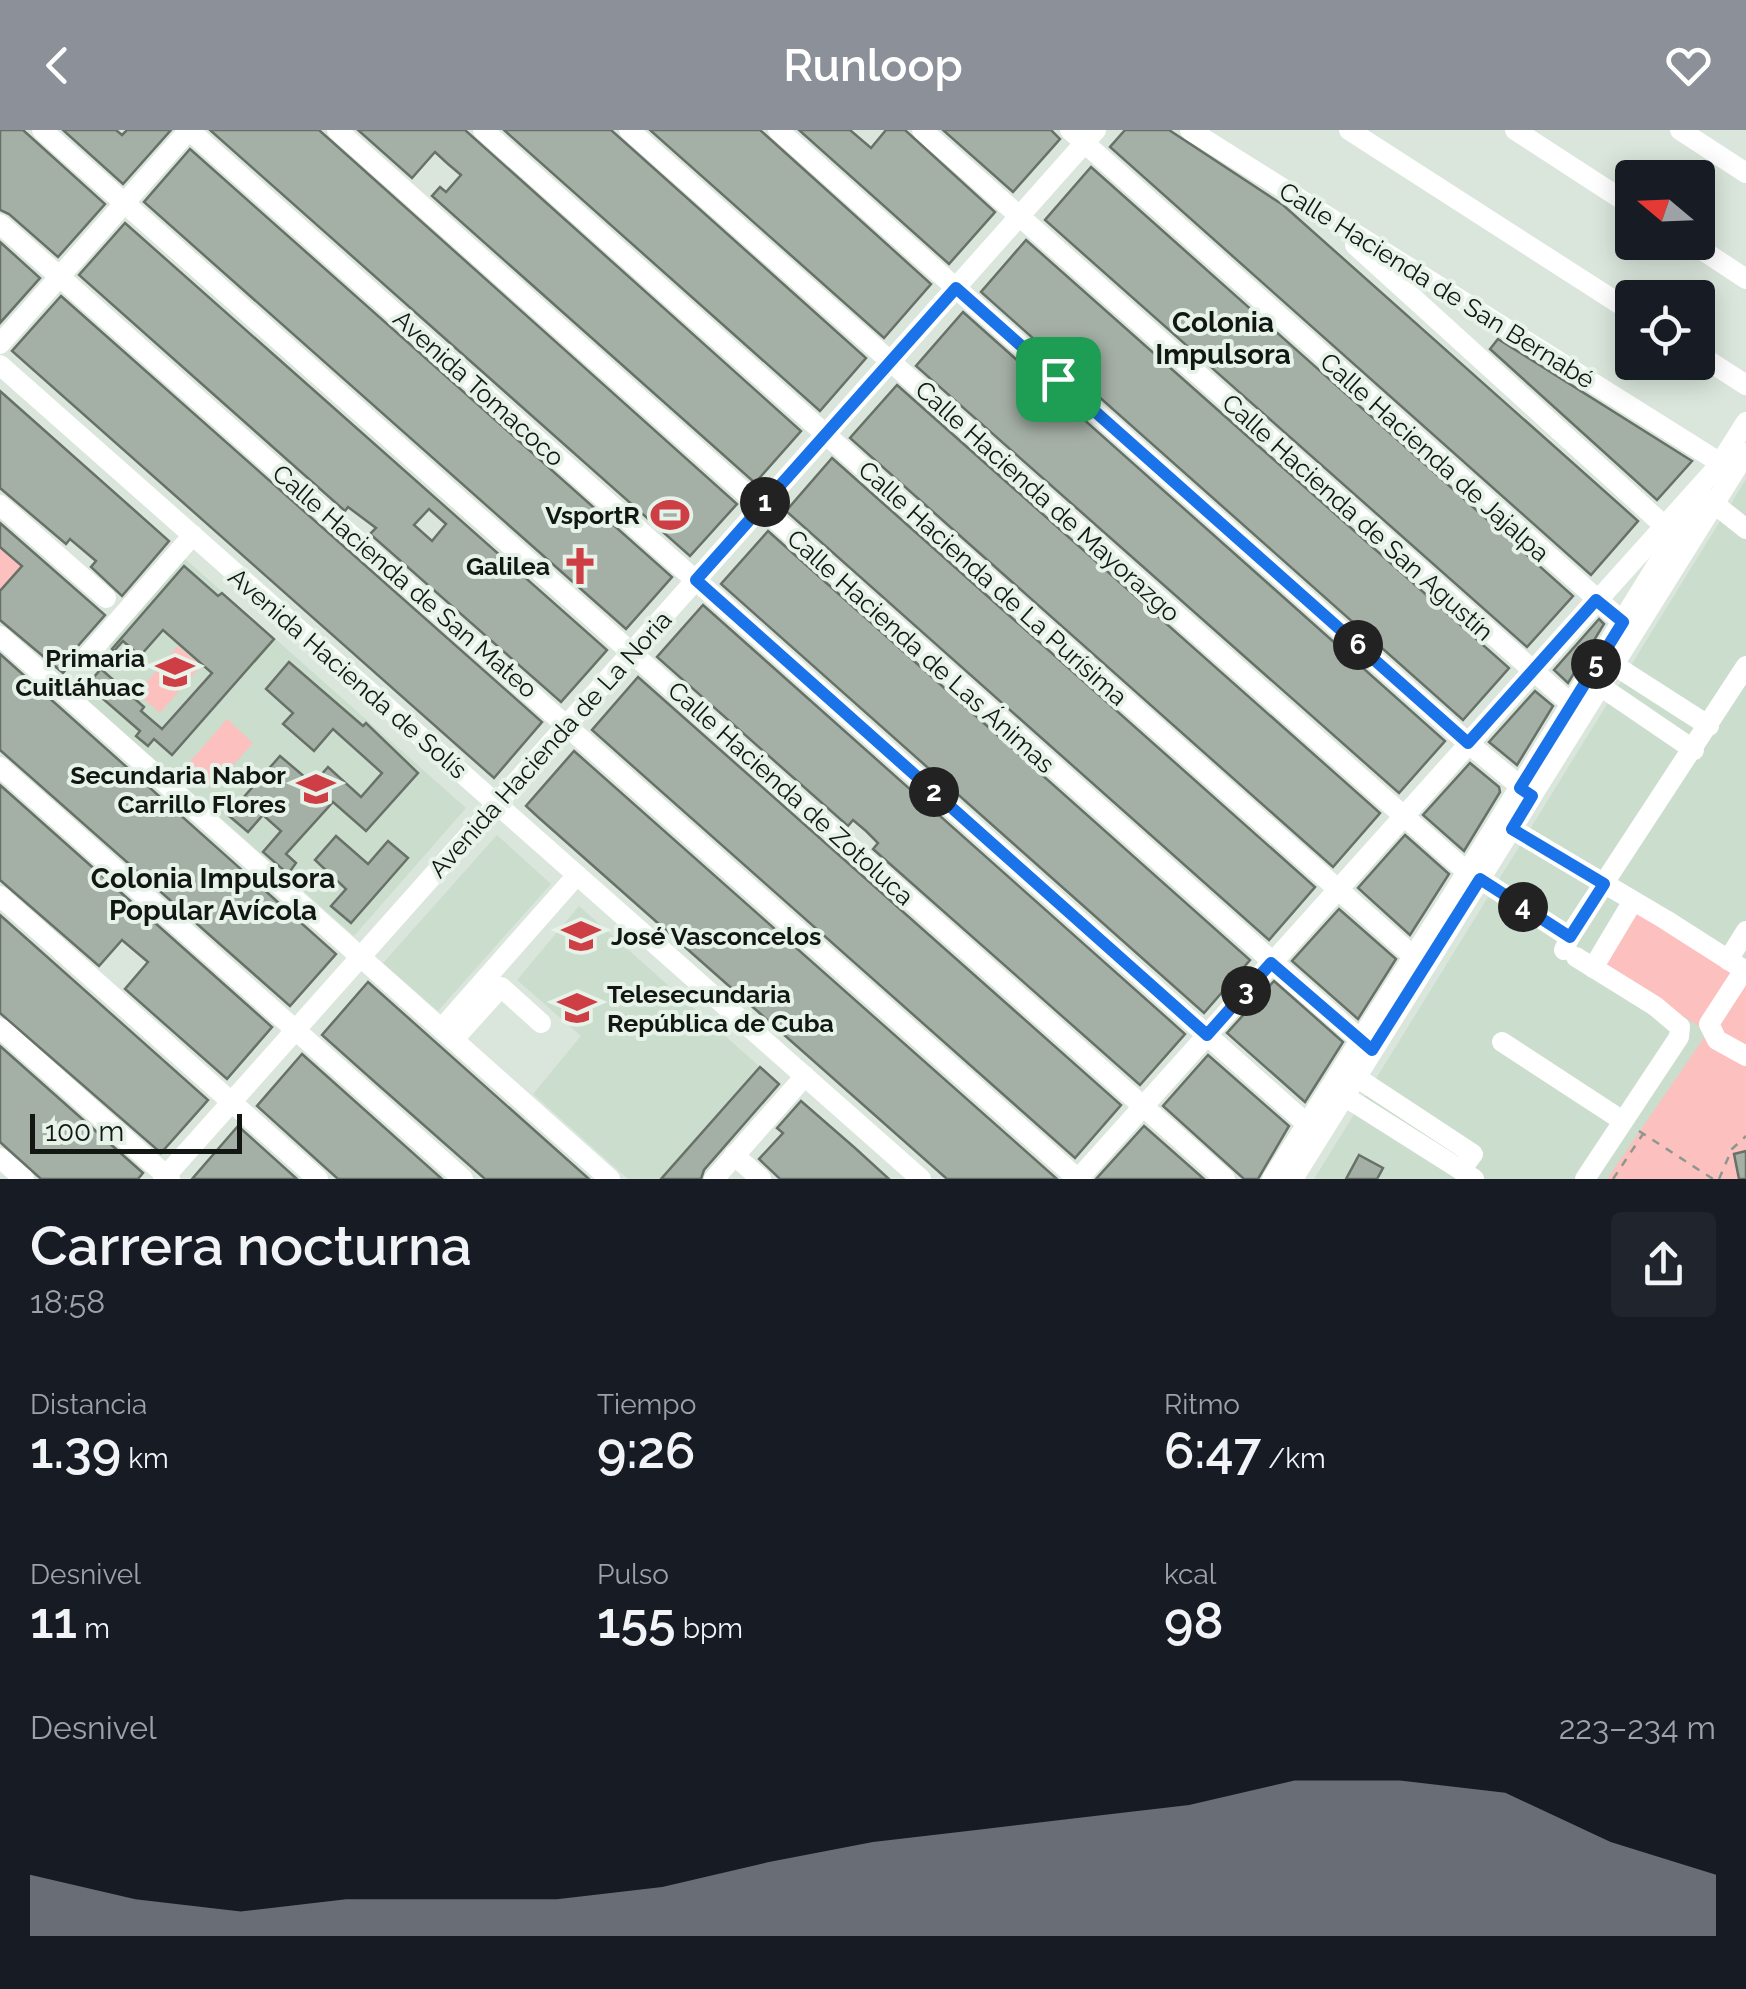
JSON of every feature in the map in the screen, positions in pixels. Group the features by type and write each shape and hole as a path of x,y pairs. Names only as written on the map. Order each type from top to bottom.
{"street":[{"name":"Calle Hacienda de Zotoluca","path":"42,130 1225,1179"},
{"path":"0,344 189,130"},
{"name":"Avenida Tomacoco","path":"189,130 1308,1124"},
{"name":"Calle Hacienda de Las Ánimas","path":"337,130 1366,1045"},
{"name":"Calle Hacienda de La Purísima","path":"483,130 1413,956"},
{"name":"Calle Hacienda de Mayorazgo","path":"629,130 1403,816 1576,953 1680,1027 1678,1037 1623,1121"},
{"path":"778,130 1526,792"},
{"name":"Calle Hacienda de San Agustín","path":"922,130 1570,703"},
{"name":"Calle Hacienda de San Bernabé","path":"1190,130 1731,473"},
{"path":"1350,130 1615,301"},
{"path":"1515,130 1615,195"},
{"path":"1680,130 1746,172"},
{"name":"Avenida Hacienda de La Noria","path":"166,1178 956,288 1083,134"},
{"name":"Calle Hacienda de Jajalpa","path":"1083,134 1623,622"},
{"path":"1315,208 1674,536"},
{"name":"Calle Hacienda de San Mateo","path":"0,224 1078,1179"},
{"path":"1715,259 1746,279"},
{"name":"Avenida Hacienda de Solís","path":"0,365 921,1179"},
{"path":"1715,365 1746,385"},
{"path":"1078,1179 1596,600 1674,536 1731,473 1746,422"},
{"path":"1272,1179 1481,876 1570,703 1674,536 1731,473"},
{"path":"1708,498 1746,529"},
{"path":"0,505 106,598"},
{"path":"87,656 193,535"},
{"path":"1293,1179 1350,1087 1366,1045 1413,956 1517,832 1526,792 1614,664 1674,536"},
{"path":"0,636 610,1179"},
{"path":"1614,664 1709,726"},
{"path":"1576,953 1604,884 1746,666"},
{"path":"1600,686 1694,750"},
{"path":"0,767 463,1179"},
{"path":"1517,832 1739,967"},
{"path":"448,1034 577,875"},
{"path":"0,896 318,1179"},
{"path":"1576,953 1633,902"},
{"path":"1746,932 1739,967 1708,1024 1718,1040 1746,1056"},
{"path":"448,1034 501,987 541,1023"},
{"path":"0,1028 166,1178"},
{"path":"1502,1042 1623,1121 1585,1179"},
{"path":"714,1179 804,1076"},
{"path":"1350,1087 1468,1174"},
{"path":"734,1156 761,1179"},
{"path":"0,1158 24,1179"}],"path":[{"path":"1623,1121 1713,1179"},
{"path":"1613,1179 1643,1134"},
{"path":"1719,1179 1732,1150 1746,1136"}],"shaded area":[{"path":"1746,479 1746,1179 1314,1179"},
{"path":"0,547 22,566 0,591"},
{"name":"Secundaria Nabor Carrillo Flores","path":"184,558 466,808 354,936 78,692 114,651 108,645"},
{"path":"178,646 201,666 160,713 137,693"},
{"path":"227,719 253,743 213,788 187,765"},
{"path":"497,835 551,884 438,1011 383,963"},
{"path":"1632,897 1746,971 1746,1179 1607,1179 1708,1032 1592,959"},
{"path":"579,906 760,1067 661,1179 628,1179 533,1094 581,1036 517,980"}],"building":[{"path":"0,130 23,130 105,204 58,257 0,210"},
{"path":"63,130 116,130 122,135 127,130 171,130 123,184"},
{"path":"210,130 319,130 737,504 690,556"},
{"path":"358,130 465,130 801,431 755,483 432,196 440,187 446,192 461,175 435,152 412,178"},
{"path":"504,130 611,130 866,358 820,411"},
{"path":"650,130 760,130 931,284 884,338"},
{"path":"799,130 850,130 871,148 886,130 905,130 995,212 949,264"},
{"path":"943,130 1051,130 1060,139 1013,192"},
{"path":"1125,130 1169,130 1283,205 1638,521 1591,575 1110,147"},
{"path":"190,149 672,577 626,629 144,202"},
{"path":"1091,167 1573,596 1527,647 1045,220"},
{"path":"125,223 607,650 561,702 370,534 376,528 348,507 345,511 79,275","holes":["429,509 446,524 432,541 414,525"]},
{"path":"1026,240 1509,668 1463,720 981,292"},
{"path":"0,242 40,278 0,323"},
{"path":"61,296 542,722 494,778 12,351"},
{"path":"963,312 1445,741 1399,793 916,366"},
{"path":"1498,339 1692,461 1657,500 1490,349"},
{"path":"897,385 1380,813 1333,867 850,438"},
{"path":"0,391 169,541 122,596 91,567 96,561 70,539 66,544 0,488"},
{"path":"832,458 1315,887 1269,940 786,511"},
{"path":"0,523 105,615 77,647 74,660 63,673 0,620 0,591 22,566 0,547"},
{"path":"768,531 1250,960 1204,1013 721,584"},
{"path":"184,566 274,639 172,755 154,739 148,746 136,736 140,731 87,685 101,669 144,707 141,711 162,729 212,673 163,630 140,656 123,641 112,649"},
{"path":"703,605 1185,1034 1140,1085 873,849 878,843 866,831 853,820 848,826 657,657"},
{"path":"1599,619 1604,624 1568,683 1554,670"},
{"path":"0,654 336,954 290,1006 0,750"},
{"path":"289,662 363,726 366,723 418,773 366,831 333,802 286,854 296,863 288,874 263,852 281,831 263,815 248,832 228,815 280,756 313,784 328,767 361,797 382,773 333,729 314,751 283,724 293,713 266,689"},
{"path":"638,677 1121,1105 1075,1158 592,730"},
{"path":"1535,691 1553,706 1517,765 1489,742"},
{"path":"574,751 1057,1179 947,1179 538,817 526,806"},
{"path":"1470,763 1500,792 1464,851 1423,815"},
{"path":"0,785 272,1027 227,1079 125,989 148,962 122,940 99,966 0,880"},
{"path":"1405,835 1449,874 1410,935 1358,888"},
{"path":"336,836 368,864 388,841 408,858 351,923 331,906 346,889 315,860"},
{"path":"1339,909 1396,959 1358,1019 1292,961"},
{"path":"0,915 208,1100 161,1153 0,1013"},
{"path":"1274,981 1343,1042 1305,1102 1227,1033"},
{"path":"368,982 589,1179 485,1179 322,1035"},
{"path":"0,1046 143,1173 138,1179 41,1179 0,1142"},
{"path":"302,1054 442,1179 338,1179 257,1106"},
{"path":"1208,1055 1289,1126 1258,1179 1244,1179 1163,1106"},
{"path":"760,1067 779,1084 704,1170 701,1179 661,1179"},
{"path":"801,1101 889,1179 780,1179 759,1159 783,1133 777,1128"},
{"path":"238,1126 297,1179 192,1179"},
{"path":"1144,1126 1204,1179 1096,1179"},
{"path":"1746,1151 1746,1179 1739,1179 1734,1154"},
{"path":"1359,1155 1383,1168 1377,1179 1346,1179"}],"place":[{"name":"VsportR","path":"670,515"},
{"name":"Galilea","path":"580,566"},
{"name":"Primaria Cuitláhuac","path":"175,672"},
{"name":"Secundaria Nabor Carrillo Flores","path":"316,789"},
{"name":"José Vasconcelos","path":"581,936"},
{"name":"Telesecundaria República de Cuba","path":"577,1008"}],"district":[{"name":"Colonia Impulsora","path":"1223,338"},
{"name":"Colonia Impulsora Popular Avícola","path":"213,894"}],"route":[{"path":"956,288 1058,379 1468,743 1596,600 1623,622 1520,788 1532,796 1512,829 1604,884 1570,937 1480,879 1372,1050 1271,963 1207,1035 696,580 956,288"}]}
